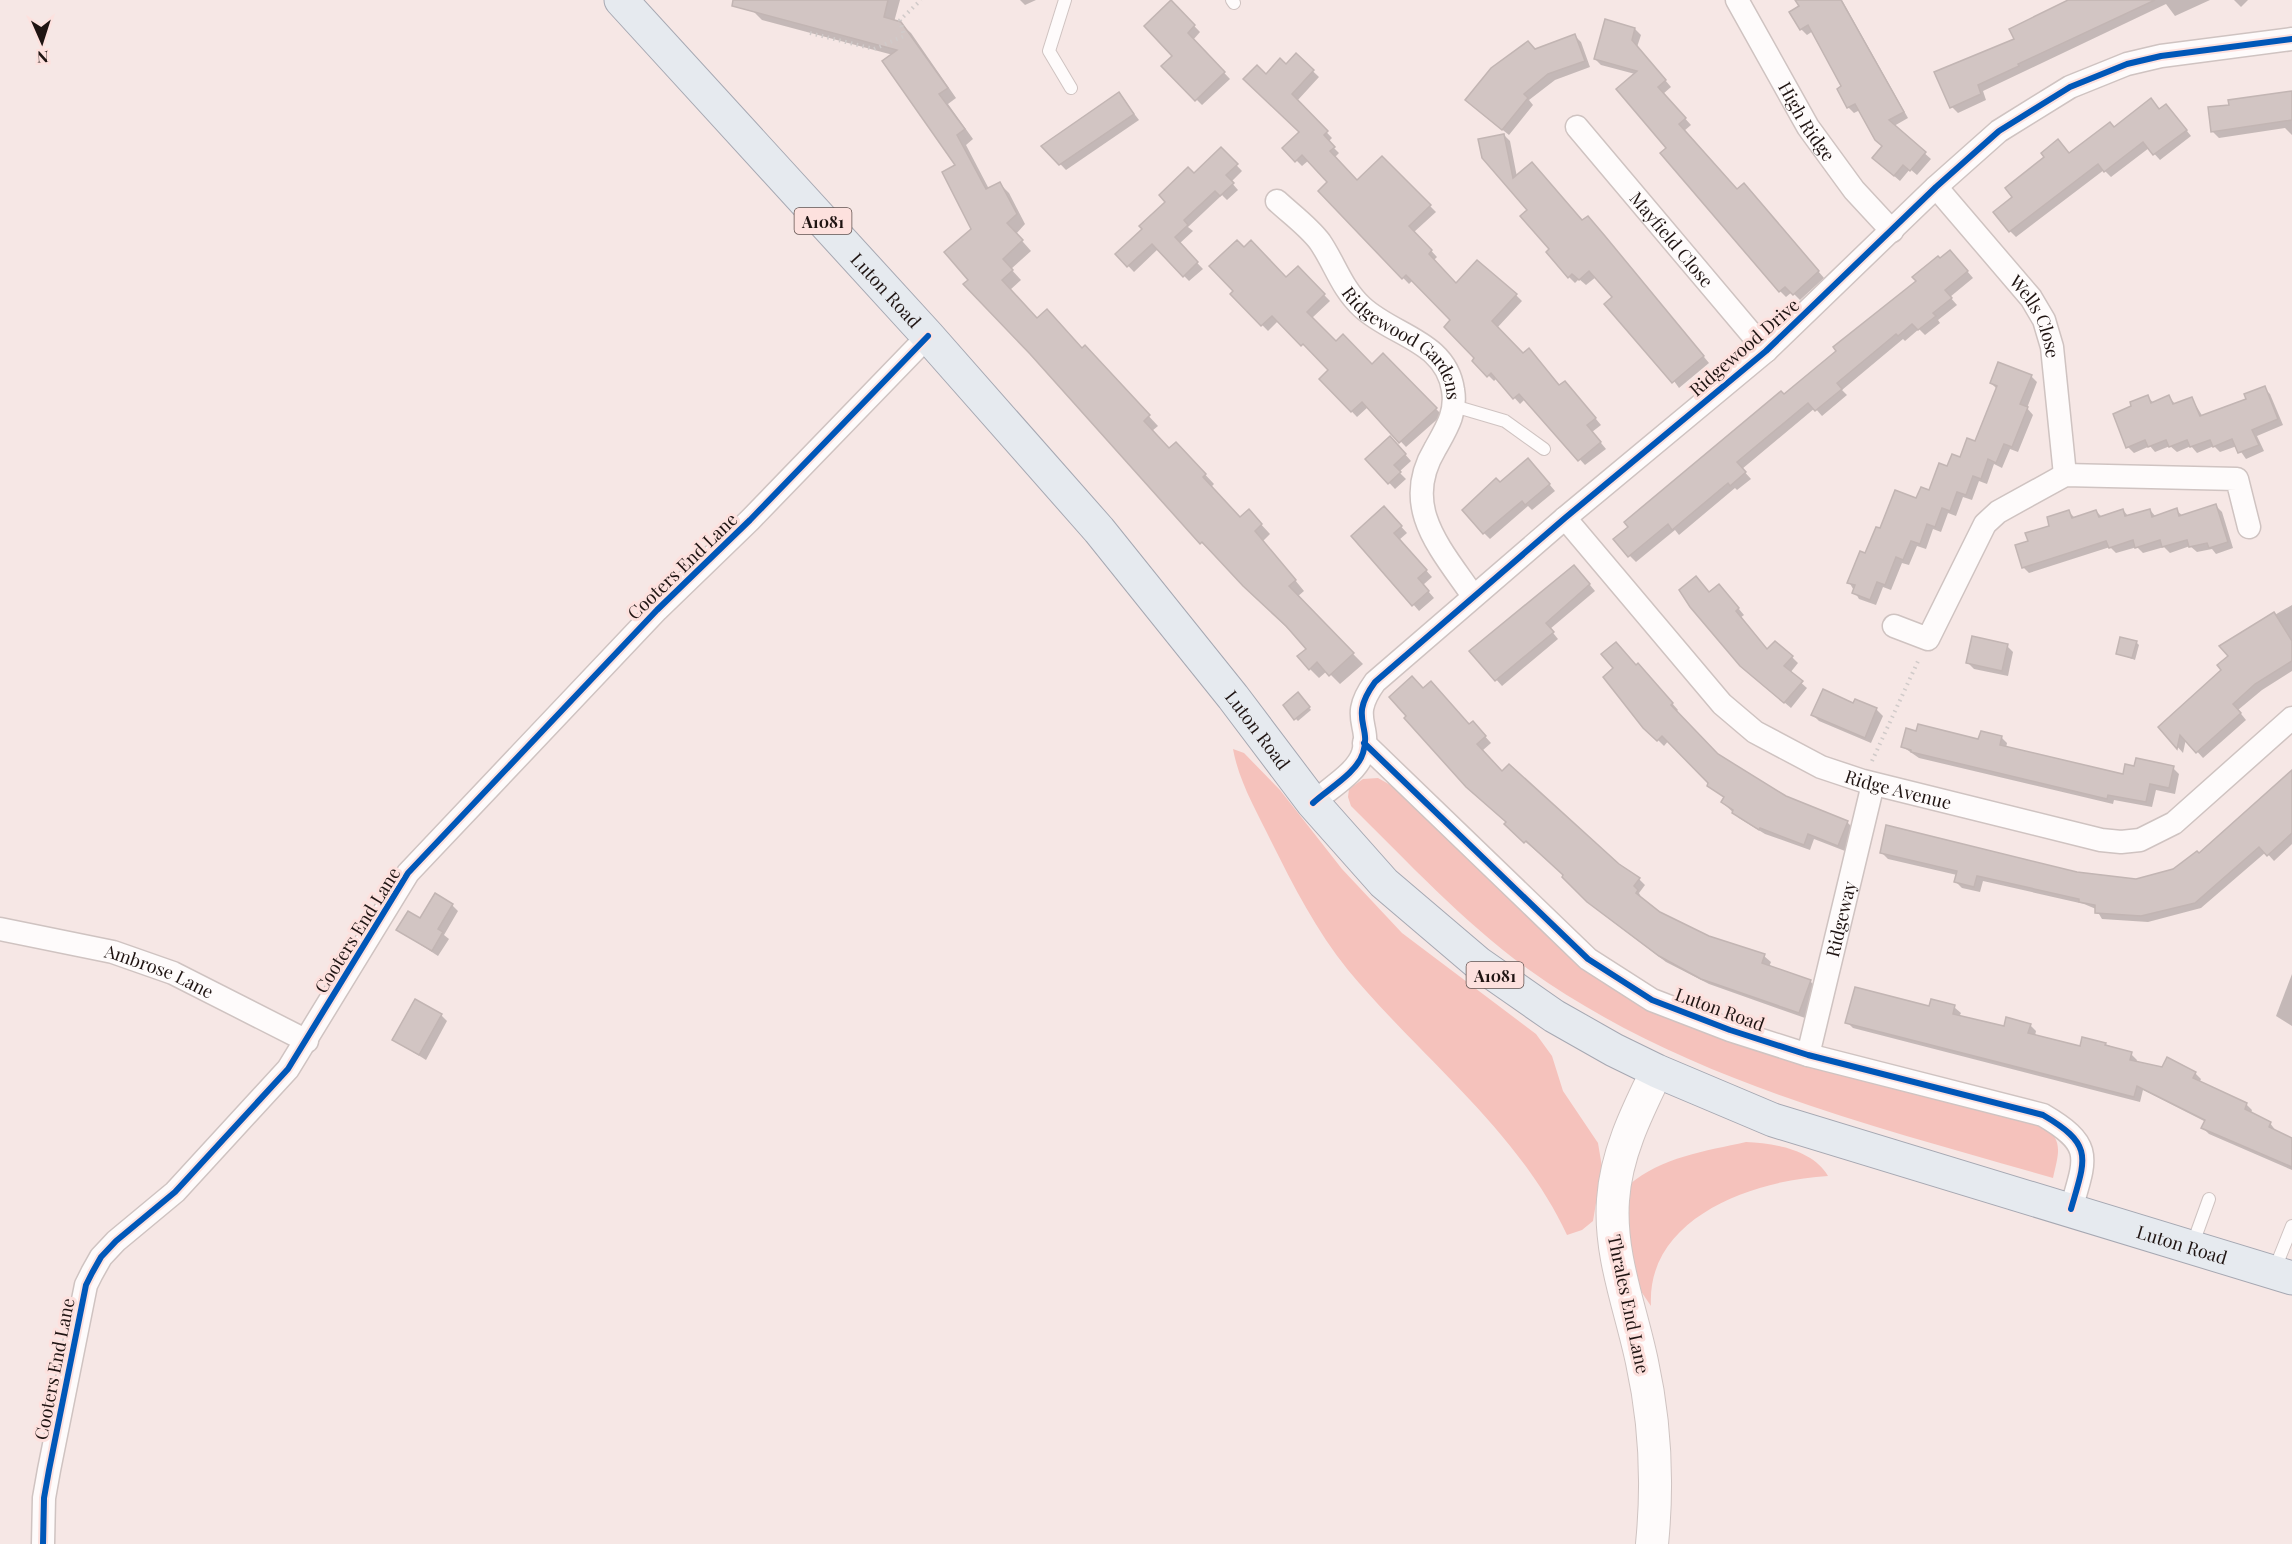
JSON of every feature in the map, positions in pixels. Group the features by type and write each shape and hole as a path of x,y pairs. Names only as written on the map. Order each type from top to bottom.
{"main road":[{"name":"Luton Road","path":"621,0 928,336 1099,530 1233,697 1313,802 1384,883 1478,963 1554,1016 1656,1071 1773,1120 2283,1275"}],"street":[{"name":"High Ridge","path":"1737,0 1808,127 1854,190 1892,231"},
{"name":"Ridgewood Drive","path":"1364,743 1361,706 1375,682 1565,518 1766,351 1936,187 1999,131 2041,103 2096,75 2127,64 2161,56 2292,39"},
{"name":"Mayfield Close","path":"1576,127 1766,351"},
{"name":"Wells Close","path":"1936,187 2031,298 2044,320 2052,347 2065,476"},
{"name":"Ridgewood Gardens","path":"1277,201 1319,241 1341,282 1363,309 1380,322 1422,343 1439,357 1453,388 1454,406 1451,422 1429,459 1420,495 1428,529 1473,596"},
{"name":"Cooters End Lane","path":"43,1544 44,1498 86,1285 101,1257 116,1241 175,1192 269,1092 307,1041 408,873 657,610 750,520 860,403 928,336"},
{"path":"1894,626 1928,639 1985,524 1998,512 2065,476 2236,479 2249,527"},
{"name":"Ridge Avenue","path":"1565,518 1722,704 1755,732 1792,753 1821,767 1868,782 2101,840 2121,842 2140,840 2174,823 2292,718"},
{"path":"1313,802 1358,763 1364,743"},
{"name":"Luton Road","path":"1364,743 1588,959 1652,1000 1730,1030 1808,1055 2043,1115 2068,1130 2079,1143 2083,1157 2071,1209"},
{"name":"Ridgeway","path":"1808,1055 1868,782"},
{"name":"Ambrose Lane","path":"0,928 113,952 173,973 307,1041"},
{"name":"Thrales End Lane","path":"1652,1544 1656,1469 1651,1416 1643,1364 1612,1235 1613,1199 1618,1163 1656,1071"}],"lane":[{"path":"1065,0 1049,51 1071,88"},
{"path":"1454,406 1504,421 1544,449"},
{"path":"2192,1247 2209,1199"},
{"path":"2283,1275 2292,1226"}],"path":[{"path":"810,33 874,49 904,36 900,20 921,0"},
{"path":"1868,782 1928,639"}],"shaded area":[{"path":"1233,749 1244,753 1280,790 1342,869 1402,933 1536,1034 1552,1056 1563,1091 1598,1143 1602,1167 1593,1221 1582,1230 1567,1235 1547,1197 1495,1128 1376,1002 1326,940 1306,908 1254,808"},
{"path":"1378,778 1417,800 1522,911 1589,968 1662,1011 2041,1122 2053,1135 2058,1147 2053,1178 1917,1139 1781,1096 1650,1041 1588,1008 1528,969 1481,932 1436,891 1351,806 1348,797 1349,789 1363,779"},
{"path":"1746,1142 1780,1146 1803,1154 1821,1167 1828,1176 1768,1185 1738,1195 1710,1209 1685,1227 1666,1249 1654,1275 1651,1306 1634,1281 1626,1260 1629,1185 1642,1175 1670,1161"}],"building":[{"path":"733,0 888,0 884,17 901,22 948,88 939,94 965,129 957,135 986,189 1000,182 1017,214 1007,223 1023,240 1003,259 1013,270 1002,280 1037,318 1047,309 1082,348 1085,345 1150,415 1144,421 1169,448 1176,442 1206,474 1203,477 1240,517 1249,509 1262,524 1255,531 1296,580 1289,586 1354,653 1329,676 1317,662 1309,670 1297,656 1306,649 1286,626 1243,586 1202,542 1200,544 1030,354 963,284 968,280 944,252 971,229 942,172 955,165 882,61 897,50 732,6"},
{"path":"1171,0 1195,25 1188,33 1225,72 1195,101 1161,66 1172,56 1144,26"},
{"path":"1795,0 1841,0 1904,112 1889,120 1926,152 1910,171 1903,165 1894,176 1872,158 1882,146 1875,140 1855,104 1847,108 1837,89 1841,86 1808,25 1800,30 1789,12 1799,6"},
{"path":"2068,0 2155,0 1978,85 1981,94 1950,108 1934,72 2014,39 2009,29"},
{"path":"1605,19 1635,28 1632,40 1666,80 1658,87 1686,118 1679,124 1737,189 1744,183 1819,271 1793,295 1785,287 1779,292 1660,153 1666,148 1616,89 1637,71 1594,59"},
{"path":"1575,34 1585,61 1548,74 1524,94 1528,98 1502,130 1465,100 1491,68 1528,41 1535,49"},
{"path":"1296,53 1314,70 1292,94 1328,131 1324,135 1335,147 1330,151 1357,180 1382,156 1431,205 1409,226 1432,250 1429,254 1456,283 1477,260 1517,294 1492,321 1523,353 1529,348 1559,385 1565,381 1596,418 1587,425 1601,442 1578,461 1519,394 1513,399 1491,373 1487,377 1472,361 1474,358 1444,327 1450,320 1406,275 1402,279 1318,191 1327,182 1302,155 1295,162 1282,148 1299,132 1243,79 1257,65 1266,74 1280,58 1286,64"},
{"path":"2292,91 2292,120 2211,132 2208,107 2229,105 2228,100"},
{"path":"1119,92 1134,114 1059,165 1041,146"},
{"path":"2151,98 2159,109 2166,104 2187,130 2153,155 2143,142 2104,172 2098,164 2009,232 1993,212 2012,197 2005,188 2044,157 2041,153 2058,139 2069,153 2110,122 2114,127"},
{"path":"1504,134 1513,178 1532,162 1582,220 1588,216 1704,356 1672,383 1604,304 1612,297 1589,271 1579,280 1572,274 1568,278 1546,252 1549,249 1520,216 1527,210 1482,158 1478,139"},
{"path":"1221,147 1238,164 1226,175 1234,183 1220,196 1215,191 1184,220 1188,225 1175,237 1198,262 1183,277 1152,244 1127,267 1115,254 1142,229 1139,226 1165,202 1159,195 1188,167 1194,173"},
{"path":"1237,240 1244,247 1251,240 1286,277 1298,266 1325,294 1307,312 1336,341 1343,334 1372,364 1383,353 1437,408 1399,443 1362,402 1351,412 1319,379 1328,370 1303,344 1301,346 1272,316 1261,326 1230,294 1233,291 1209,266"},
{"path":"1950,250 1968,271 1945,290 1952,298 1933,313 1936,316 1918,330 1912,324 1898,336 1896,334 1837,383 1842,389 1815,411 1808,403 1737,462 1746,472 1730,486 1728,483 1672,530 1668,524 1628,557 1613,539 1628,527 1624,522 1781,391 1784,394 1836,351 1833,347 1916,281 1912,277 1938,256 1940,258"},
{"path":"1998,362 2032,375 2020,404 2028,407 2012,447 2004,444 1996,463 1988,459 1981,479 1973,476 1966,495 1957,492 1950,511 1942,508 1935,527 1927,524 1920,544 1911,541 1903,560 1896,557 1885,585 1877,582 1870,600 1852,593 1855,585 1847,583 1860,551 1865,553 1876,527 1880,528 1895,490 1916,498 1921,487 1929,490 1939,463 1947,466 1952,454 1960,457 1967,438 1975,441 1997,386 1990,383"},
{"path":"2265,386 2278,419 2252,430 2259,445 2238,453 2232,439 2213,447 2210,440 2190,447 2187,440 2169,447 2166,440 2148,447 2145,440 2126,448 2113,414 2131,406 2130,402 2148,395 2151,403 2169,395 2173,404 2192,397 2200,416 2246,399 2244,394"},
{"path":"1390,436 1406,454 1394,465 1401,472 1388,484 1365,459"},
{"path":"1528,458 1550,484 1525,505 1522,501 1483,534 1462,510 1496,478 1500,482"},
{"path":"2216,504 2228,542 2209,548 2207,543 2189,547 2187,540 2162,547 2160,540 2135,548 2133,540 2109,548 2106,541 2022,568 2015,545 2028,541 2025,533 2049,526 2047,517 2069,510 2072,518 2096,510 2099,517 2123,509 2125,516 2150,509 2152,517 2177,508 2179,516"},
{"path":"1384,506 1402,526 1394,533 1427,570 1418,578 1429,591 1412,606 1351,536"},
{"path":"1574,565 1590,584 1546,623 1554,632 1495,681 1469,651"},
{"path":"1696,576 1709,592 1719,584 1739,608 1736,611 1767,649 1775,641 1793,656 1784,666 1803,681 1784,703 1740,666 1690,607 1679,590"},
{"path":"2274,612 2292,641 2292,661 2255,684 2233,704 2241,713 2196,753 2180,735 2177,749 2158,727 2221,670 2217,665 2228,656 2219,646"},
{"path":"1972,636 2008,644 2002,671 1966,663"},
{"path":"2120,637 2137,641 2132,658 2116,654"},
{"path":"1616,642 1636,665 1638,663 1673,703 1671,705 1718,754 1786,796 1848,821 1838,846 1808,834 1804,845 1760,828 1759,830 1732,813 1733,810 1721,802 1724,797 1707,786 1708,783 1662,736 1657,741 1643,728 1603,677 1613,668 1601,654"},
{"path":"1412,676 1423,688 1431,681 1469,724 1473,721 1486,736 1477,744 1502,771 1509,764 1619,864 1640,878 1634,886 1638,890 1636,893 1660,912 1709,936 1765,954 1762,963 1811,980 1799,1013 1701,979 1659,956 1587,902 1562,877 1563,875 1526,841 1524,843 1504,824 1506,822 1466,787 1404,718 1406,716 1389,697"},
{"path":"1823,689 1853,703 1855,699 1877,708 1865,738 1811,715"},
{"path":"1298,692 1310,707 1294,720 1283,705"},
{"path":"1918,724 1978,739 1981,731 2002,736 2000,745 2123,774 2125,764 2134,766 2136,758 2174,766 2169,788 2150,784 2146,802 2108,795 2107,799 1911,752 1901,747 1906,728 1916,731"},
{"path":"2292,770 2292,833 2267,856 2259,847 2195,903 2141,916 2095,913 2095,905 2079,902 2079,899 1977,876 1974,887 1954,882 1957,871 1880,853 1886,825 2077,872 2136,879 2173,869 2197,851 2199,853"},
{"path":"435,893 453,904 438,929 443,932 432,951 396,930 408,911 420,918"},
{"path":"1855,987 1929,1006 1931,999 1955,1005 1953,1014 2004,1026 2006,1017 2031,1024 2028,1033 2080,1046 2082,1037 2106,1043 2105,1045 2132,1052 2130,1060 2162,1067 2167,1057 2196,1072 2193,1078 2247,1103 2245,1109 2271,1122 2269,1127 2292,1138 2292,1167 2201,1128 2205,1120 2137,1086 2134,1097 1845,1023"},
{"path":"415,999 442,1014 419,1055 392,1040"}],"cycle path":[{"path":"1313,803 1348,774 1360,760 1365,743 1363,705 1375,682 1565,518 1766,351 1936,187 1999,131 2070,87 2127,64 2161,56 2292,39"},
{"path":"43,1544 44,1498 86,1285 101,1257 116,1241 175,1192 288,1069 408,873 657,610 750,520 928,336"},
{"path":"1364,743 1588,959 1652,1000 1730,1030 1808,1055 2043,1115 2071,1135 2082,1154 2080,1177 2071,1209"}]}
